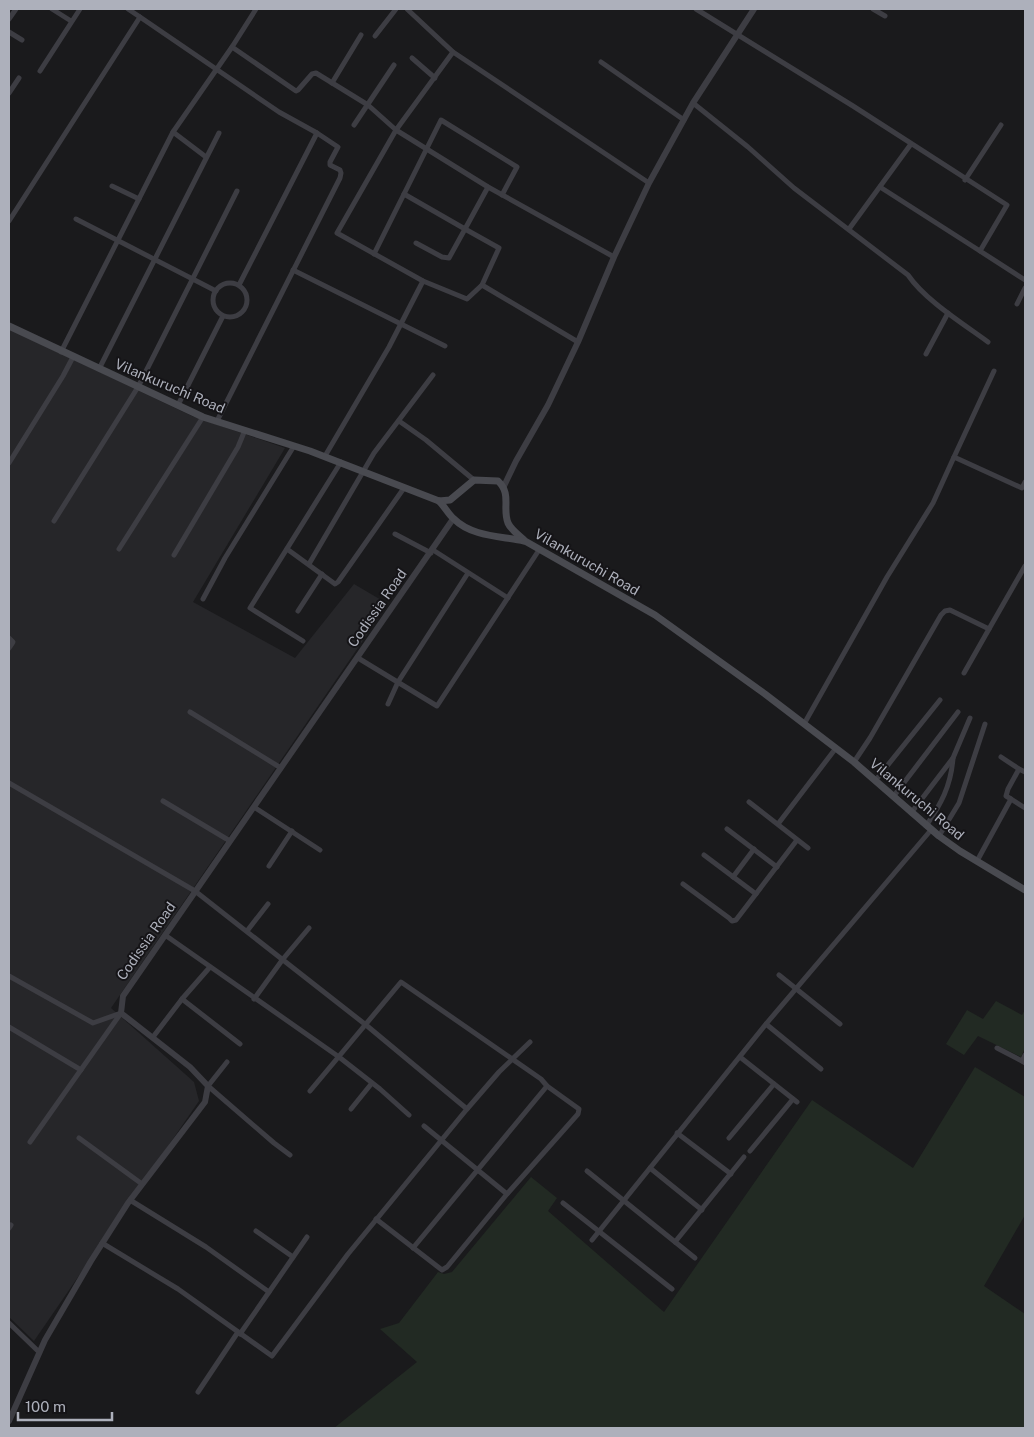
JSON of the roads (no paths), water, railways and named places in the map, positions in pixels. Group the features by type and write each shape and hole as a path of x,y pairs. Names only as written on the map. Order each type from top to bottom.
{"main road":[{"name":"Vilankuruchi Road","path":"9,326 203,417 325,456 439,501"},
{"path":"439,501 450,500 474,480 498,481 504,486"},
{"name":"Vilankuruchi Road","path":"504,486 506,514 509,524 525,541 655,615 765,694 854,762 939,836 1025,890"},
{"path":"439,501 454,519 466,528 487,535 525,541"}],"street":[{"path":"9,19 16,9"},
{"path":"52,9 72,21"},
{"path":"40,71 80,9"},
{"path":"128,9 279,112 338,147 331,159 330,165 340,170 341,173 217,421"},
{"path":"61,352 173,132 256,9"},
{"path":"374,36 396,9"},
{"path":"407,9 453,52 649,183"},
{"path":"696,9 1006,205 980,251"},
{"path":"504,486 548,405 649,183 693,103 754,9"},
{"path":"873,9 885,16"},
{"path":"9,221 140,16"},
{"path":"9,32 22,40"},
{"path":"332,83 361,34"},
{"path":"232,47 296,91 312,74 316,73 368,105 396,130 427,147 488,187 614,257"},
{"path":"404,194 499,248 482,285 467,299 423,281 337,234 396,130 453,52"},
{"path":"412,58 435,78"},
{"path":"601,62 684,120"},
{"path":"354,125 394,65"},
{"path":"9,93 19,78"},
{"path":"693,103 794,188 908,275 914,285 948,313 988,342"},
{"path":"374,254 441,120 517,167 502,194"},
{"path":"965,180 1001,125"},
{"path":"173,132 206,157"},
{"path":"99,369 219,133"},
{"path":"239,286 317,133"},
{"path":"849,230 911,144"},
{"path":"112,186 139,199"},
{"path":"416,243 442,257 449,258 488,187"},
{"path":"880,187 1025,280"},
{"path":"54,521 138,387 237,191"},
{"path":"76,218 216,291"},
{"path":"293,270 445,346"},
{"path":"325,456 401,324 423,281"},
{"path":"229,283 239,286 246,294 247,306 240,314 229,317 223,316 218,313 213,302 216,291 219,287 229,283"},
{"path":"482,285 578,342"},
{"path":"1017,304 1025,288"},
{"path":"926,354 948,313"},
{"path":"178,405 223,316"},
{"path":"9,463 64,376 73,357"},
{"path":"804,724 888,576 933,503 994,371"},
{"path":"308,564 374,453 432,375"},
{"path":"120,549 203,417"},
{"path":"398,421 426,440 474,480"},
{"path":"174,555 238,447 245,430"},
{"path":"203,599 225,558 294,446"},
{"path":"954,457 1022,488 1025,494"},
{"path":"303,641 250,608 341,462"},
{"path":"1022,488 1025,482"},
{"path":"287,549 335,584 404,488"},
{"name":"Codissia Road","path":"121,1013 123,996 454,519"},
{"path":"395,534 432,552 508,598"},
{"path":"358,658 437,706 540,550"},
{"path":"964,673 1025,566"},
{"path":"388,704 398,682 468,573"},
{"path":"298,611 322,574"},
{"path":"854,762 945,611 950,610 989,629"},
{"path":"9,638 12,642 9,648"},
{"path":"875,781 940,700"},
{"path":"190,712 281,768"},
{"path":"893,797 958,712"},
{"path":"911,813 953,758 970,718"},
{"path":"939,836 959,803 985,724"},
{"path":"778,824 836,748"},
{"path":"1001,757 1025,772"},
{"path":"592,1240 766,1024 929,828 942,802 952,773 953,758"},
{"path":"1020,769 1006,796 1025,808"},
{"path":"9,783 195,891 366,1025 467,1109"},
{"path":"977,861 1011,799"},
{"path":"163,801 230,841"},
{"path":"749,802 808,848"},
{"path":"254,807 320,850"},
{"path":"727,829 777,867"},
{"path":"269,866 292,831"},
{"path":"683,884 732,920 736,920 797,840"},
{"path":"733,876 754,849"},
{"path":"704,855 756,894"},
{"path":"247,931 268,904"},
{"path":"254,999 309,928"},
{"path":"165,935 339,1057 408,1115"},
{"path":"153,1037 210,966"},
{"path":"779,975 840,1024"},
{"path":"9,976 93,1023 121,1013"},
{"path":"310,1091 401,982 541,1079 547,1086 579,1109 578,1114 507,1194 447,1267 442,1270 376,1219"},
{"path":"182,999 240,1044"},
{"path":"121,1013 190,1067 208,1086 290,1155"},
{"path":"30,1142 121,1013"},
{"path":"766,1024 821,1069"},
{"path":"9,1027 82,1070"},
{"path":"102,1243 178,1289 272,1356 376,1219 499,1072 530,1042"},
{"path":"997,1048 1024,1062 1025,1055"},
{"path":"740,1057 795,1100 750,1152"},
{"path":"9,1421 44,1340 102,1243 130,1200 205,1102 208,1086 227,1062"},
{"path":"351,1109 372,1083"},
{"path":"729,1138 774,1084"},
{"path":"413,1248 547,1086"},
{"path":"424,1126 507,1194"},
{"path":"677,1133 731,1174"},
{"path":"79,1138 142,1184"},
{"path":"676,1242 744,1157"},
{"path":"650,1168 702,1210"},
{"path":"587,1171 695,1258"},
{"path":"130,1200 206,1247 269,1292"},
{"path":"563,1203 672,1289"},
{"path":"256,1231 293,1258"},
{"path":"198,1392 307,1237"},
{"path":"10,1327 39,1352"}]}
